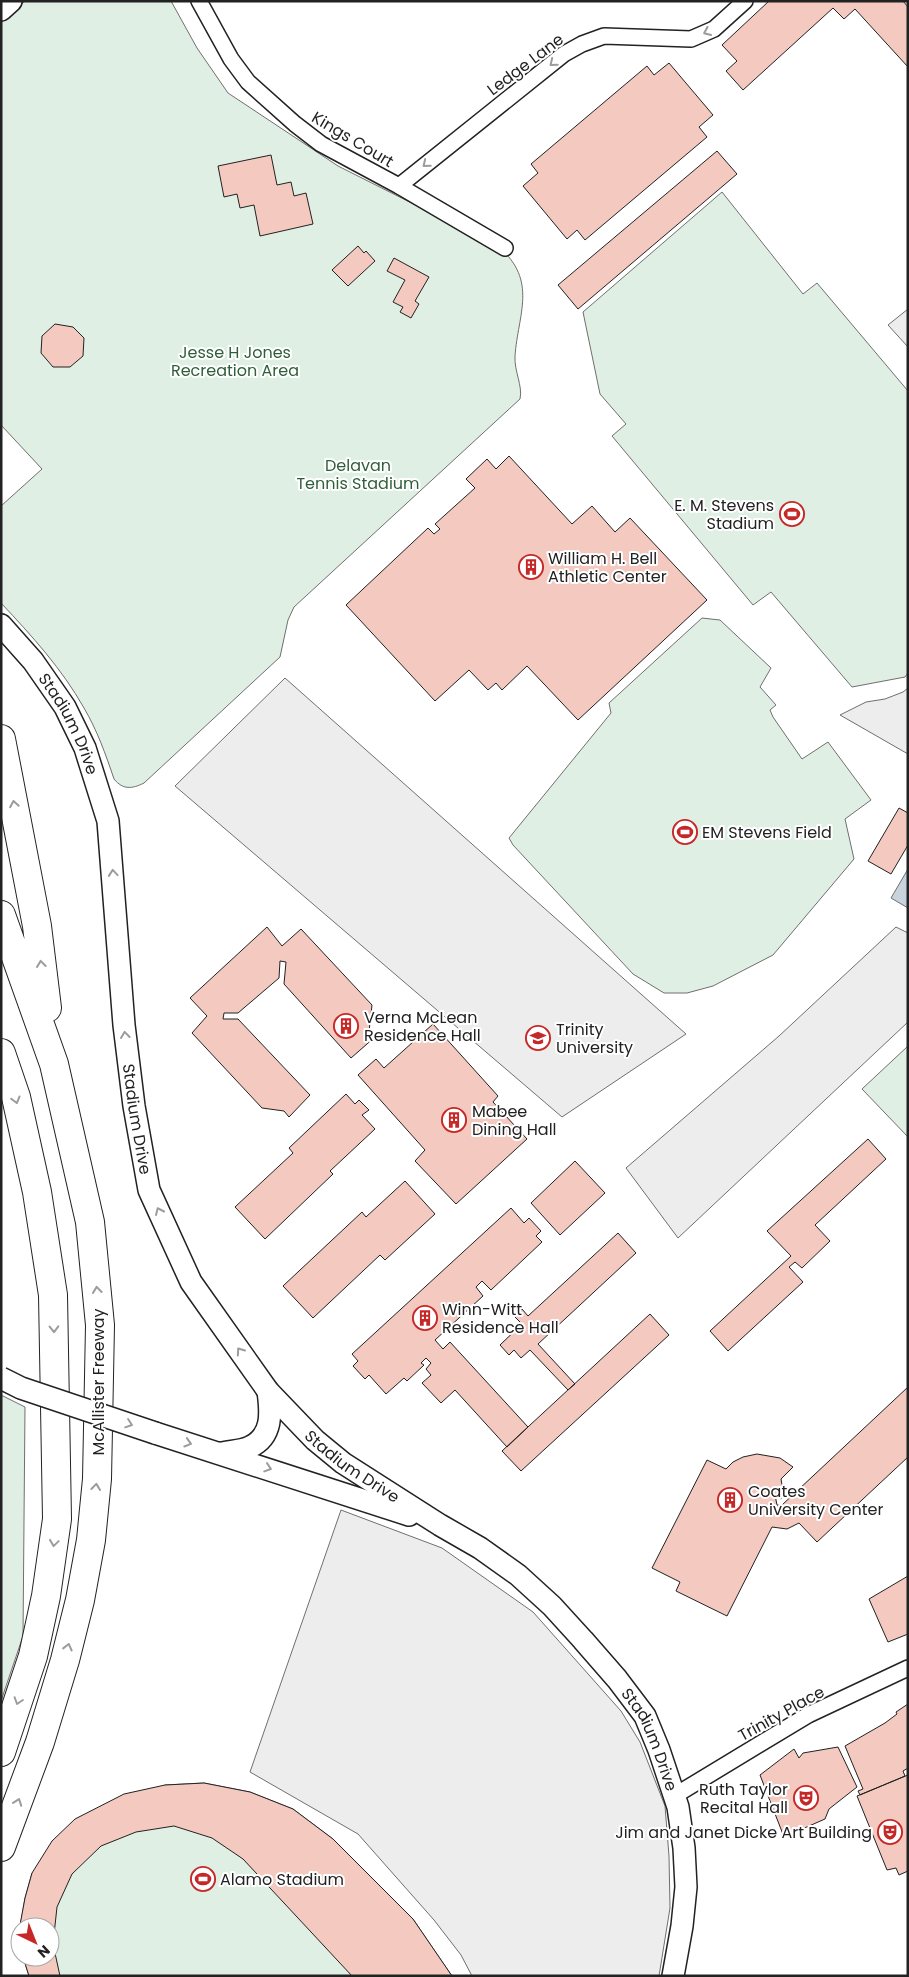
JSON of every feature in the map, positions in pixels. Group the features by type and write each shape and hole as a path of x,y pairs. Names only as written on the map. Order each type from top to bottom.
{"highway":[{"path":"1,739 37,926 54,1064"},
{"name":"McAllister Freeway","path":"1,916 54,1064 90,1222 100,1325 97,1479 89,1549 80,1600 65,1660 40,1742 1,1847"},
{"path":"1,1053 16,1098 35,1183 53,1295 57,1518 46,1596 33,1656 1,1752"},
{"path":"1,1112 19,1193 53,1295"}],"main road":[{"path":"1,10 11,1"},
{"name":"Stadium Drive","path":"1,625 33,660 65,706 85,748 108,821 124,1025 134,1106 149,1190 191,1282 268,1391 315,1440 343,1463 440,1525 480,1548 518,1575 552,1606 617,1679 644,1716 659,1750 678,1807 684,1848 686,1887 682,1926 673,1976"},
{"name":"Stadium Drive","path":"1,1378 21,1388 440,1525"},
{"path":"222,1453 249,1448 261,1438 268,1428 270,1413 268,1391"}],"street":[{"name":"Kings Court","path":"199,1 231,59 248,82 321,144 399,186 505,248"},
{"name":"Ledge Lane","path":"399,186 564,54 582,44 604,36 691,39 714,29 745,1"},
{"name":"Trinity Place","path":"674,1796 808,1716 908,1668"}],"green space":[{"name":"Jesse H Jones Recreation Area","path":"25,1 171,1 197,48 228,93 338,166 499,247 511,260 518,272 522,285 522,312 515,356 521,394 520,399 294,607 288,620 280,657 144,783 132,787 124,787 114,779 89,716 75,694 46,653 1,603 1,506 42,469 1,425 1,23"},
{"name":"E. M. Stevens Stadium","path":"722,192 803,294 817,283 908,391 908,673 905,677 852,687 771,592 753,605 612,436 626,424 600,394 583,312"},
{"name":"EM Stevens Field","path":"702,618 720,620 771,668 760,687 776,705 770,710 773,717 802,759 828,742 871,800 845,819 854,859 773,955 713,986 687,993 664,993 633,974 513,845 509,838 611,713 609,703"},
{"path":"908,1046 908,1137 862,1089"},
{"path":"1,1395 25,1407 23,1636 1,1701"},
{"name":"Alamo Stadium","path":"204,1783 250,1792 293,1809 333,1839 413,1919 452,1976 29,1976 26,1967 60,1967 60,1917 22,1917 32,1873 165,1785"}],"shaded area":[{"path":"908,309 908,347 888,325"},
{"path":"285,678 686,1034 562,1117 175,786"},
{"path":"908,688 908,754 840,715 866,702 885,699"},
{"path":"908,869 908,908 891,898"},
{"path":"896,927 908,933 908,1022 678,1238 626,1168 779,1036"},
{"path":"341,1510 442,1548 533,1612 621,1711 640,1742 665,1806 669,1856 670,1908 659,1976 472,1976 461,1955 434,1920 358,1834 250,1772"}],"building":[{"path":"769,1 903,1 908,7 908,67 855,9 844,19 833,8 743,90 726,71 737,61 722,45"},
{"path":"669,63 713,115 699,127 707,137 585,240 577,230 567,239 523,186 538,173 531,164 647,66 654,75"},
{"path":"717,151 737,174 578,309 558,285"},
{"path":"271,155 277,185 291,182 294,196 306,193 313,224 260,236 254,205 240,208 237,194 224,197 218,166"},
{"path":"358,246 364,253 366,251 375,261 348,286 332,270"},
{"path":"394,258 429,277 415,301 419,304 411,318 400,312 403,307 393,302 405,280 387,271"},
{"path":"55,324 73,327 84,338 83,356 70,367 53,367 41,353 42,336"},
{"name":"William H. Bell Athletic Center","path":"509,456 572,524 592,506 615,532 630,518 707,600 578,720 527,666 502,690 496,683 488,690 469,670 435,701 346,605 428,528 434,534 440,529 435,524 475,488 466,479 487,459 496,469"},
{"path":"899,808 908,813 908,845 891,874 868,861"},
{"name":"Verna McLean Residence Hall","path":"267,927 282,946 301,929 372,1005 369,1032 375,1037 351,1058 284,984 286,962 280,961 279,978 238,1013 224,1013 223,1019 238,1019 310,1095 289,1117 284,1111 262,1108 192,1033 207,1016 190,998"},
{"name":"Mabee Dining Hall","path":"433,1024 498,1096 493,1102 527,1139 456,1204 415,1161 425,1150 358,1075 376,1059 384,1068"},
{"path":"346,1094 355,1104 359,1100 369,1110 362,1115 375,1129 330,1171 333,1174 265,1239 235,1207 293,1153 289,1148"},
{"path":"868,1139 886,1159 815,1225 830,1241 802,1268 795,1262 789,1267 803,1282 728,1351 710,1331 791,1256 767,1231"},
{"path":"575,1161 605,1193 560,1235 531,1203"},
{"path":"405,1181 435,1214 385,1260 380,1255 313,1318 283,1286 362,1212 366,1217"},
{"name":"Winn-Witt Residence Hall","path":"511,1208 524,1223 529,1218 541,1231 536,1236 542,1242 491,1290 482,1281 476,1287 483,1296 435,1340 443,1349 450,1342 528,1427 507,1447 455,1390 441,1403 422,1383 431,1375 426,1369 431,1363 426,1358 421,1363 424,1365 407,1381 404,1378 386,1394 369,1375 365,1379 353,1366 358,1361 352,1354"},
{"path":"618,1233 636,1253 538,1344 575,1384 568,1390 530,1350 521,1358 514,1350 509,1355 500,1345 522,1324 514,1316 522,1309 528,1316"},
{"path":"650,1314 669,1335 521,1471 502,1451"},
{"name":"Coates University Center","path":"908,1387 908,1457 817,1542 799,1523 787,1529 772,1527 727,1616 676,1591 680,1582 652,1568 707,1460 726,1469 733,1462 743,1457 757,1454 780,1458 793,1467 781,1479 783,1491 781,1499 775,1495 777,1505 784,1506 782,1505"},
{"path":"908,1576 908,1634 888,1642 869,1599"},
{"path":"908,1704 908,1768 903,1771 905,1776 860,1795 858,1791 863,1789 845,1746 885,1723"},
{"name":"Ruth Taylor Recital Hall","path":"838,1747 857,1787 829,1809 825,1819 784,1837 760,1775 794,1749 799,1758 803,1753"},
{"name":"Jim and Janet Dicke Art Building","path":"908,1775 908,1871 899,1875 896,1868 887,1870 857,1796"},
{"path":"204,1783 250,1792 293,1809 333,1839 413,1919 452,1976 352,1976 243,1859 212,1838 174,1826 136,1832 101,1846 72,1874 57,1907 56,1917 21,1917 32,1873 52,1841 75,1819 124,1794 165,1785"},
{"path":"26,1967 58,1967 60,1976 29,1976"}],"place":[{"name":"E. M. Stevens Stadium","path":"792,514"},
{"name":"William H. Bell Athletic Center","path":"531,567"},
{"name":"EM Stevens Field","path":"685,832"},
{"name":"Verna McLean Residence Hall","path":"346,1026"},
{"name":"Trinity University","path":"538,1038"},
{"name":"Mabee Dining Hall","path":"454,1120"},
{"name":"Winn-Witt Residence Hall","path":"425,1318"},
{"name":"Coates University Center","path":"730,1500"},
{"name":"Ruth Taylor Recital Hall","path":"806,1798"},
{"name":"Jim and Janet Dicke Art Building","path":"890,1832"},
{"name":"Alamo Stadium","path":"203,1879"}],"park label":[{"name":"Delavan Tennis Stadium","path":"358,474"}]}
